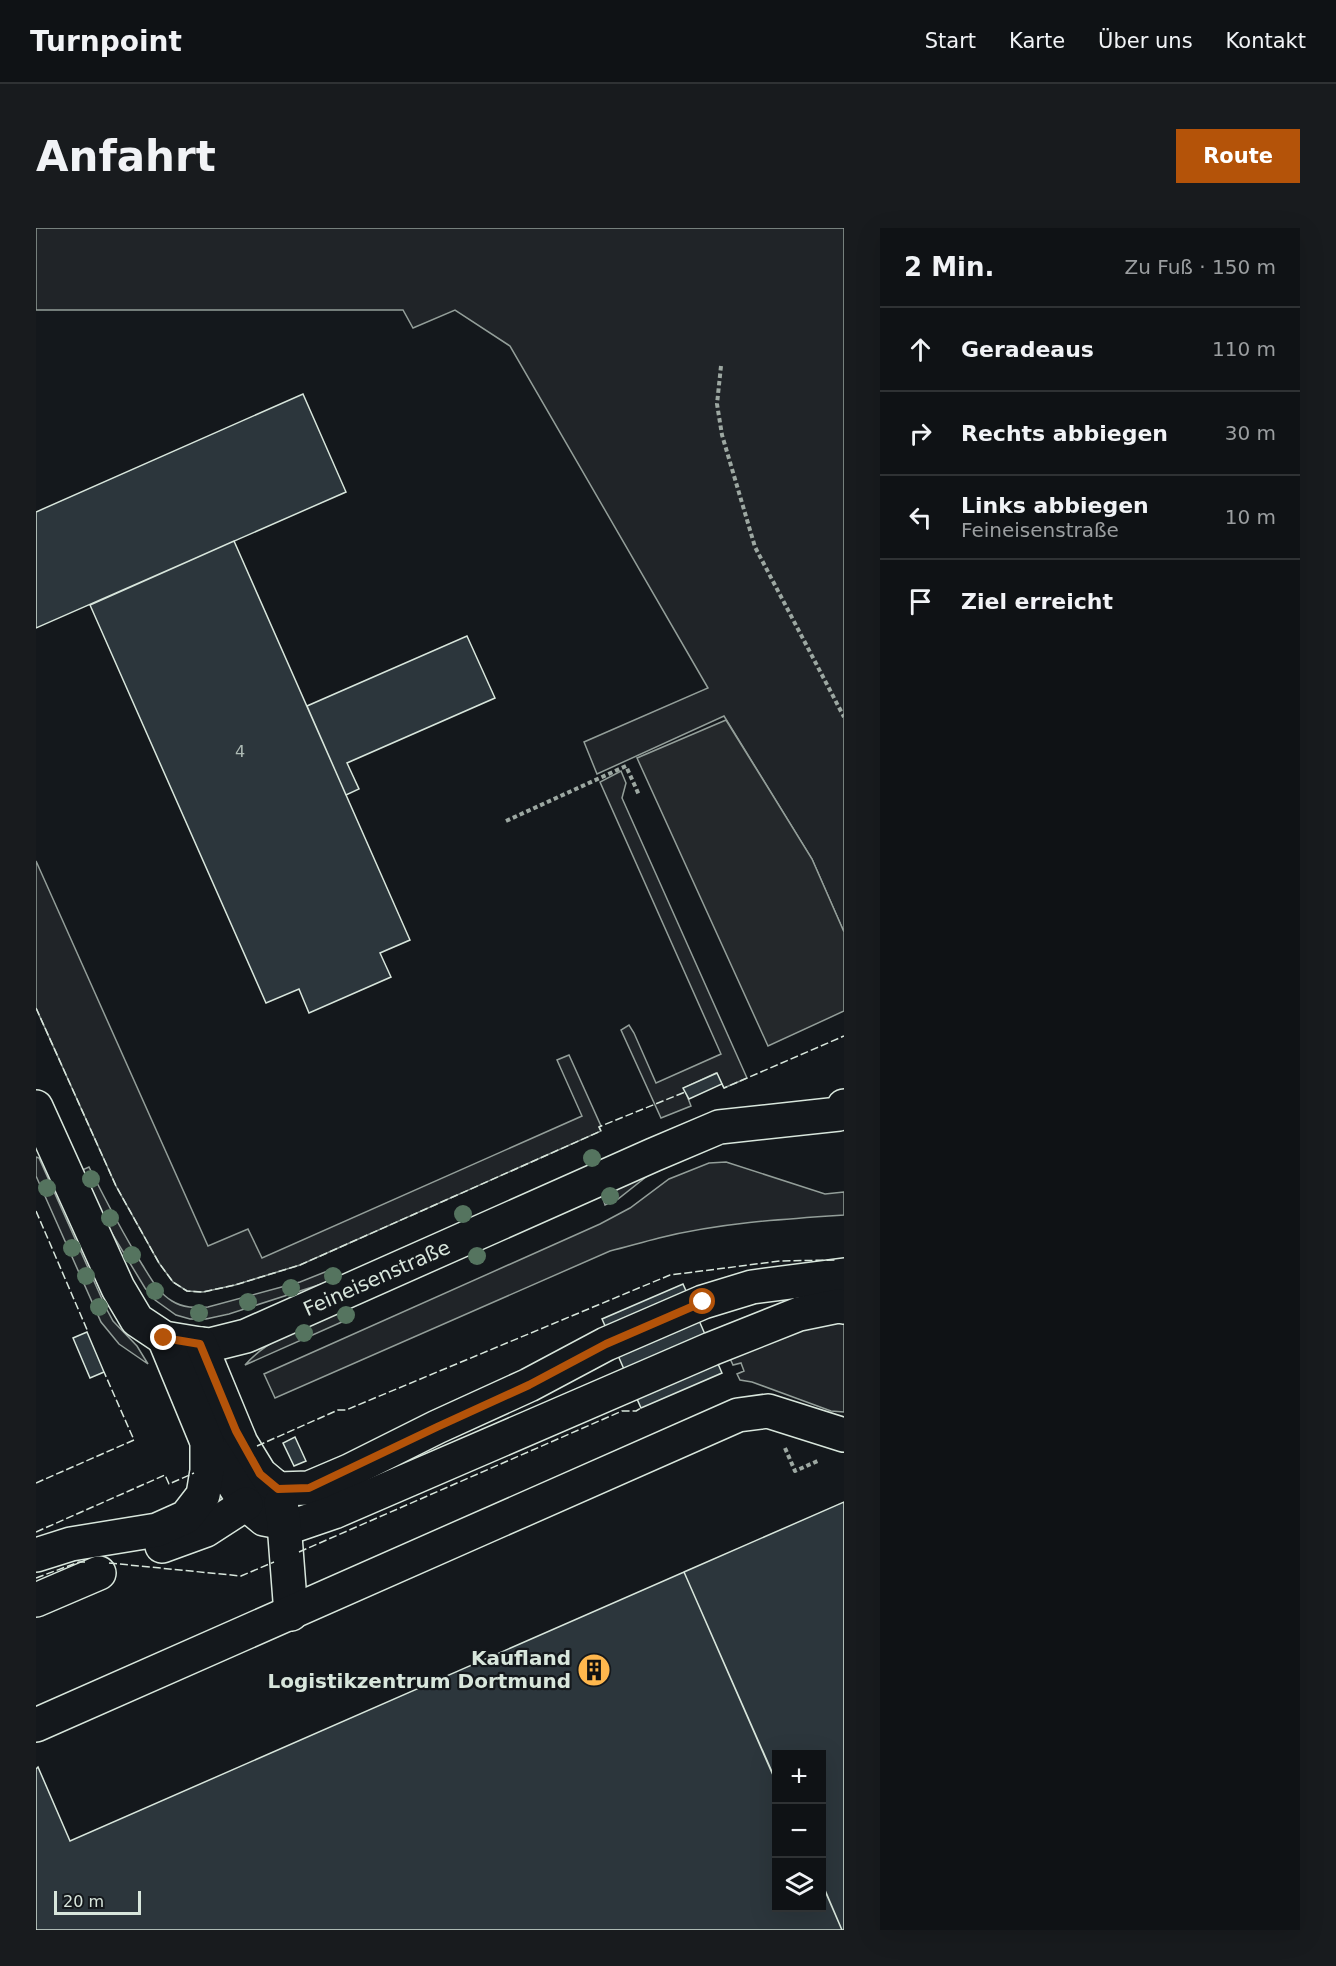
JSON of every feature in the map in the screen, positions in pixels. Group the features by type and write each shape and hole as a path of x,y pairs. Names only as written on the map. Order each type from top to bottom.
{"street":[{"name":"Feineisenstraße","path":"36,1107 118,1288 137,1320 164,1338 210,1345 246,1336 719,1127 842,1110"},
{"path":"278,1489 309,1488 329,1480 529,1385 606,1344 703,1302 752,1287 844,1275"},
{"path":"164,1338 207,1442 246,1504 264,1519 296,1525 334,1512 630,1384 799,1314 838,1306 844,1307"},
{"path":"200,1344 242,1443 260,1474 278,1489 284,1522 291,1614"},
{"path":"36,1725 738,1415 768,1411 838,1430"},
{"path":"36,1555 70,1545 157,1530 186,1517 203,1495 207,1472 207,1442"},
{"path":"70,1545 156,1548 206,1530 246,1504"},
{"path":"36,1600 99,1573"}],"path":[{"path":"722,366 717,404 722,435 755,547 844,717"},
{"path":"506,821 626,766 639,795"}],"shaded area":[{"path":"36,228 844,228 844,932 812,859 724,716 597,774 584,742 708,688 510,346 455,310 413,328 403,310 36,310"},
{"path":"726,720 812,859 844,932 844,1011 768,1046 637,758"},
{"path":"621,771 626,783 622,798 747,1078 724,1088 716,1073 684,1088 691,1106 661,1118 621,1030 629,1025 656,1083 721,1054 600,782"},
{"path":"36,861 208,1246 248,1229 262,1258 582,1116 557,1060 569,1055 601,1126 599,1127 601,1131 300,1265 235,1285 203,1292 187,1291 173,1282 159,1263 116,1186 36,1008"},
{"path":"36,1157 39,1158 113,1321 137,1346 148,1364 119,1344 101,1322 36,1176"},
{"path":"726,1162 825,1194 844,1192 844,1215 728,1225 659,1238 610,1251 275,1398 264,1374 600,1224 630,1208 669,1179 709,1163"},
{"path":"89,1167 150,1277 162,1293 180,1305 208,1307 300,1282 330,1270 334,1280 229,1314 206,1319 190,1319 176,1315 155,1300 145,1288 105,1222 80,1171"},
{"path":"651,1173 618,1199 605,1205 602,1195"},
{"path":"349,1307 353,1317 245,1365 255,1355 280,1338"},
{"path":"838,1321 844,1323 844,1412 831,1411 752,1382 740,1380 737,1374 744,1371 741,1363 733,1365 728,1354 801,1323"}],"building":[{"path":"303,394 346,492 36,628 36,512"},
{"path":"234,541 410,940 380,953 391,977 309,1013 299,989 266,1003 90,605"},
{"path":"467,636 495,698 347,763 359,789 346,795 307,706"},
{"path":"717,1073 722,1084 689,1099 683,1088"},
{"path":"683,1284 722,1373 641,1408 602,1319"},
{"path":"87,1332 104,1372 90,1378 73,1338"},
{"path":"295,1437 306,1461 294,1466 283,1443"},
{"path":"844,1502 844,1930 842,1930 826,1892 826,1750 772,1750 772,1772 684,1572"},
{"name":"Kaufland Logistikzentrum Dortmund","path":"684,1572 772,1773 772,1912 826,1912 826,1893 842,1930 36,1930 36,1769 38,1767 70,1841"}],"fence":[{"path":"36,1008 116,1186 159,1263 173,1282 187,1291 203,1292 235,1285 300,1265 601,1131 599,1127 601,1126 685,1092"},
{"path":"722,1084 724,1088 844,1036"},
{"path":"36,1211 88,1332"},
{"path":"257,1446 338,1410 346,1410 670,1275 780,1261 836,1260"},
{"path":"36,1483 134,1440 104,1372"},
{"path":"299,1552 622,1411 636,1411 641,1408"},
{"path":"36,1532 165,1475 169,1484 194,1473"},
{"path":"36,1578 79,1562 85,1562"},
{"path":"109,1563 241,1576 274,1562"}],"place":[{"name":"Kaufland Logistikzentrum Dortmund","path":"594,1670"}],"route":[{"path":"164,1338 200,1344 236,1431 260,1474 278,1489 309,1488 529,1385 606,1344 703,1302"}]}
